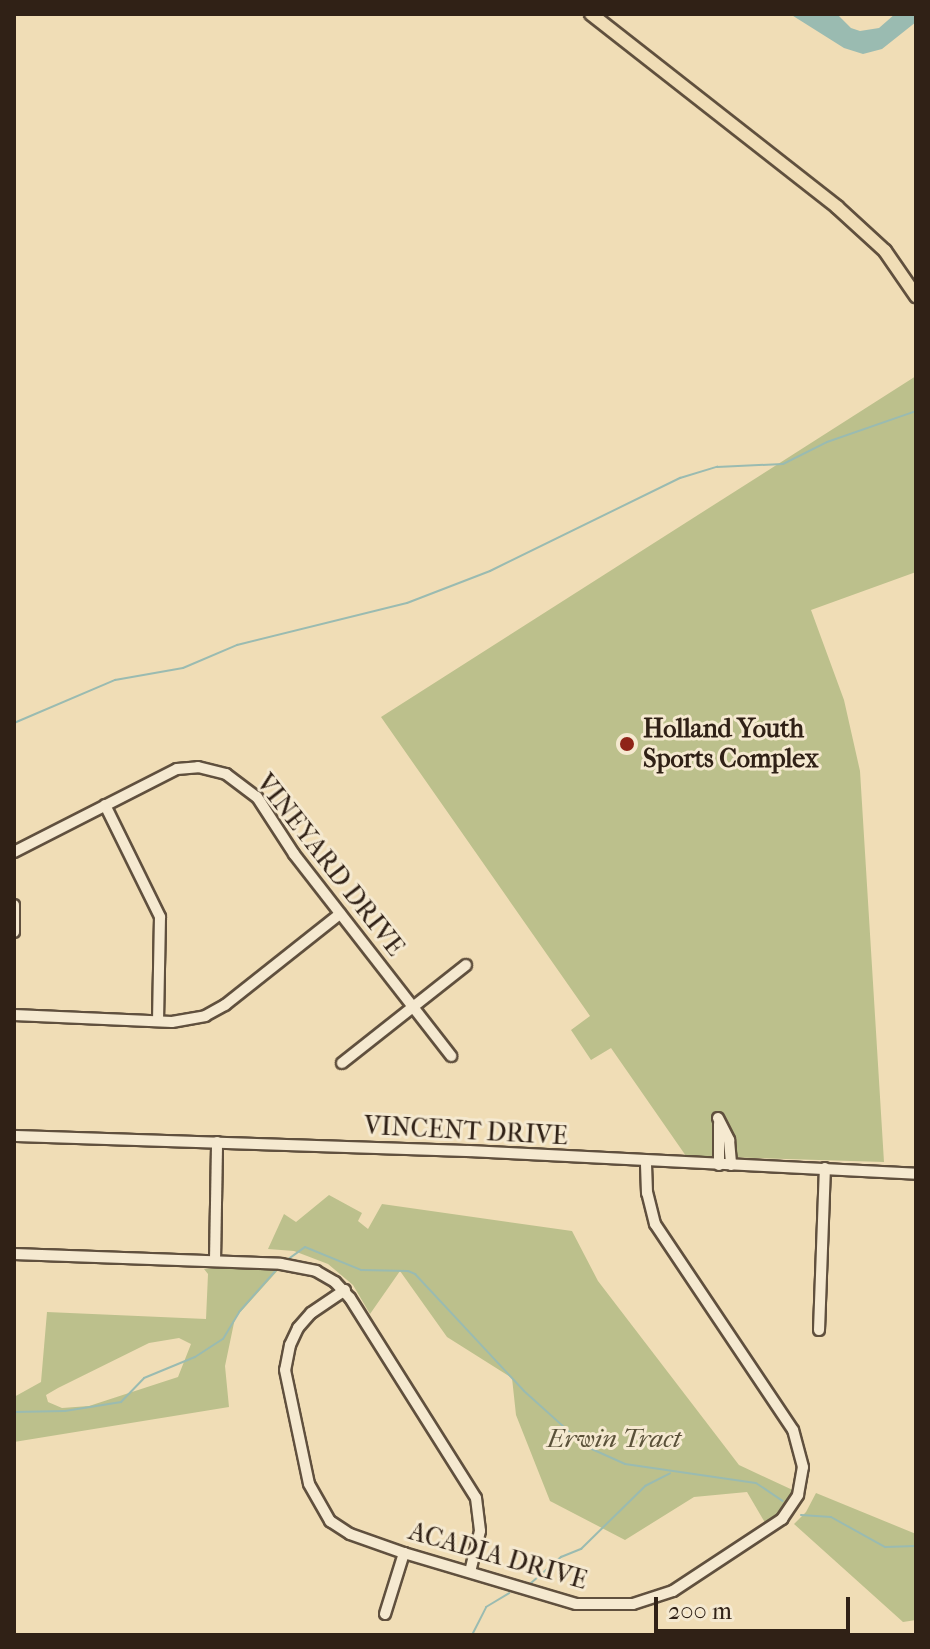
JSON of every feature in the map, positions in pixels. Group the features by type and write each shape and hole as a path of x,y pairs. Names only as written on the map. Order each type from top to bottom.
{"main road":[{"path":"591,14 837,207 885,251 916,296"}],"street":[{"name":"VINEYARD DRIVE","path":"14,852 177,769 198,767 226,774 257,797 340,914 451,1056"},
{"path":"105,805 160,917 158,1021"},
{"path":"14,905 14,932"},
{"path":"14,1015 190,1020 225,1005 340,914"},
{"path":"342,1063 466,965"},
{"path":"719,1165 718,1118 729,1140 731,1165"},
{"name":"VINCENT DRIVE","path":"14,1136 217,1142 916,1174"},
{"path":"215,1261 217,1142"},
{"name":"ACADIA DRIVE","path":"345,1290 304,1320 288,1353 286,1381 314,1499 330,1521 350,1534 404,1553 576,1604 607,1606 646,1601 688,1583 773,1526 789,1511 798,1495 803,1467 793,1430 659,1233 649,1207 646,1162"},
{"path":"819,1330 825,1168"},
{"path":"14,1254 303,1267 326,1276 345,1290 476,1498 480,1531 470,1572"},
{"path":"385,1614 404,1553"}],"green space":[{"name":"Holland Youth Sports Complex","path":"916,376 916,572 811,610 844,700 860,771 884,1162 686,1156 611,1048 591,1060 571,1030 590,1016 381,717"},
{"name":"Erwin Tract","path":"329,1195 362,1213 358,1221 368,1229 382,1204 572,1231 598,1281 739,1465 797,1492 767,1526 747,1492 694,1497 625,1540 550,1501 516,1415 512,1378 447,1337 400,1271 370,1314 353,1285 328,1264 294,1251 268,1249 284,1214 296,1222"},
{"path":"280,1268 235,1318 225,1366 229,1407 14,1442 14,1397 41,1382 47,1312 206,1319 208,1274 204,1269","holes":["179,1338 191,1344 178,1377 89,1406 62,1408 48,1402 46,1395 149,1343"]},
{"path":"816,1493 916,1534 916,1620 903,1622 794,1524 806,1512"}],"water":[{"path":"790,14 837,14 851,28 860,31 879,28 895,14 916,14 916,22 882,49 863,54 844,48"}],"waterway":[{"path":"14,723 115,680 183,668 237,645 407,603 490,571 680,478 717,467 783,464 827,442 916,411"},
{"path":"287,1260 305,1247 361,1270 408,1271 415,1274 524,1391 585,1446 625,1464 756,1483 783,1501"},
{"path":"14,1412 65,1411 121,1402 144,1378 195,1357 223,1339 239,1312 277,1269"},
{"path":"531,1583 561,1557 581,1549 645,1486 670,1473"},
{"path":"801,1515 831,1517 885,1547 916,1546"},
{"path":"472,1635 486,1607 509,1593"}],"place":[{"name":"Holland Youth Sports Complex","path":"627,744"}]}
